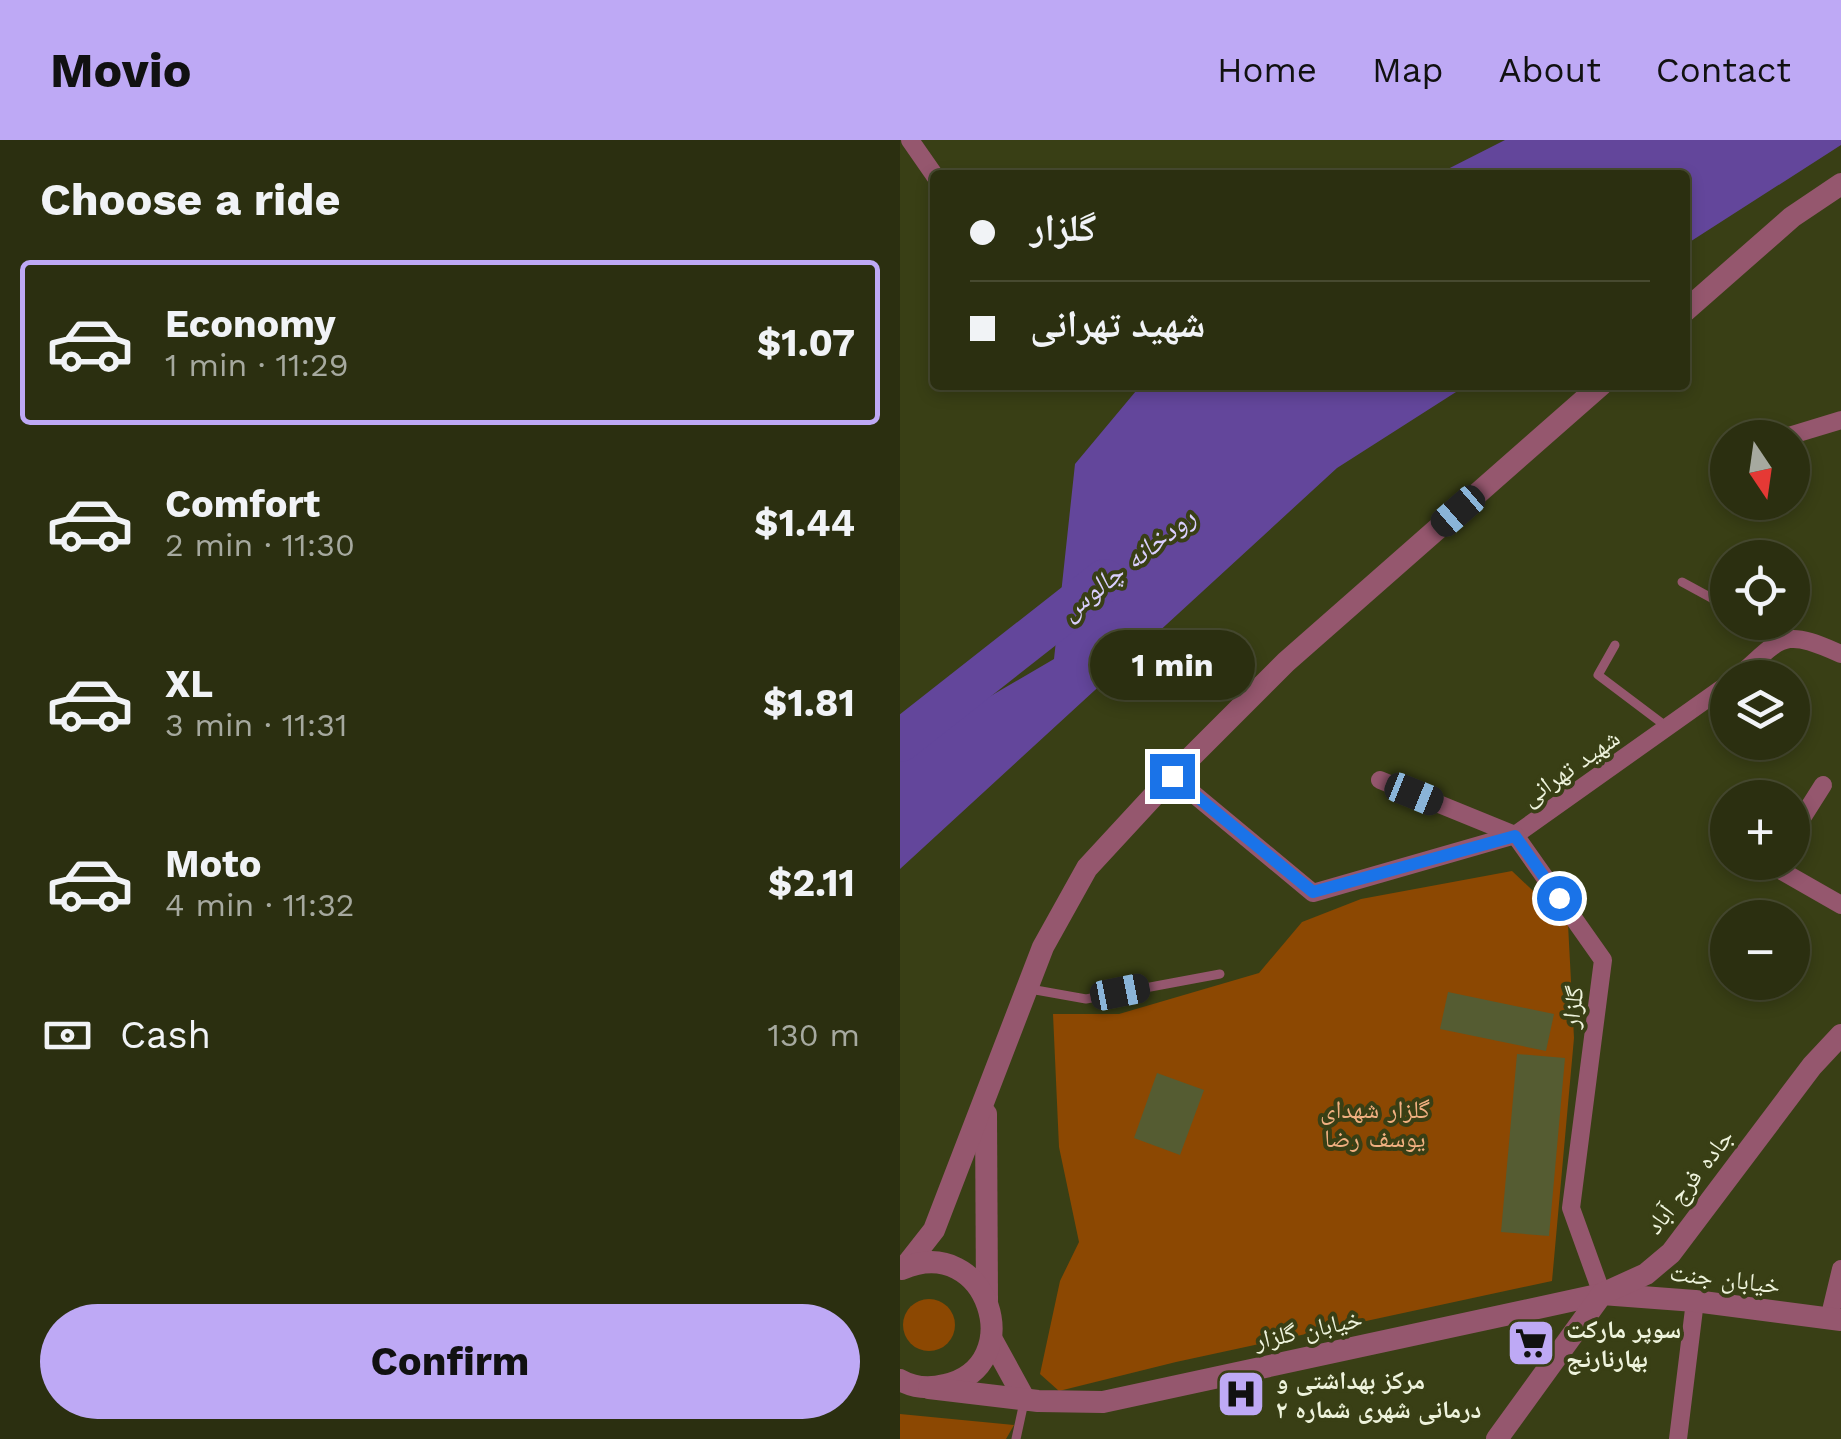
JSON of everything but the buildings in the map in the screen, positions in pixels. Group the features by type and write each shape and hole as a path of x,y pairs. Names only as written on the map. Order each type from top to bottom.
{"street":[{"path":"910,140 931,170"},
{"path":"1690,307 1792,217 1841,184"},
{"path":"903,1269 934,1230 1042,947 1087,868 1286,662 1595,390"},
{"path":"1810,429 1841,420"},
{"path":"1757,660 1780,640"},
{"path":"1809,640 1841,654"},
{"name":"شهید تهرانی","path":"1172,776 1313,892 1515,836 1710,697"},
{"path":"1380,780 1515,836"},
{"path":"1810,806 1823,786"},
{"name":"گلزار","path":"1515,836 1603,960 1571,1208 1602,1294"},
{"path":"1797,880 1841,906"},
{"name":"جاده فرج آباد","path":"1497,1439 1602,1294 1646,1274 1671,1252 1812,1066 1841,1036"},
{"path":"909,1384 950,1384 969,1374 983,1358 991,1338 992,1318 987,1300 986,1100"},
{"path":"903,1269 924,1263 944,1264 962,1271 987,1300"},
{"path":"1835,1320 1841,1269"},
{"name":"خیابان جنت","path":"1602,1294 1695,1300 1835,1320"},
{"name":"خیابان گلزار","path":"909,1384 1025,1400 1103,1402 1602,1294"},
{"path":"1678,1439 1695,1300"},
{"path":"991,1338 1025,1400"}],"lane":[{"path":"1682,582 1710,598"},
{"path":"1615,645 1598,675 1669,728"},
{"path":"1027,988 1086,999 1220,974"},
{"path":"1016,1439 1025,1400"}],"green space":[{"name":"گلزار شهدای یوسف رضا","path":"1512,871 1568,924 1574,1038 1552,1281 1059,1391 1040,1374 1060,1281 1079,1242 1059,1147 1053,1014 1119,1014 1259,973 1302,922 1361,899"},
{"path":"929,1299 947,1307 955,1325 947,1343 929,1351 911,1343 903,1325 911,1307"},
{"path":"900,1414 1014,1425 1006,1439 900,1439"}],"water":[{"path":"1505,140 1841,140 1841,145 1690,242 1690,170 1446,170"},
{"path":"1137,390 1459,390 1337,468 900,869 900,749 1054,659 1075,464"}],"waterway":[{"name":"رودخانه چالوس","path":"900,741 1105,580"}],"place":[{"name":"سوپر مارکت بهارنارنج","path":"1531,1343"},
{"name":"مرکز بهداشتی و درمانی شهری شماره ۲","path":"1241,1394"}],"route":[{"path":"1172,776 1313,892 1515,836 1559,898"}]}
